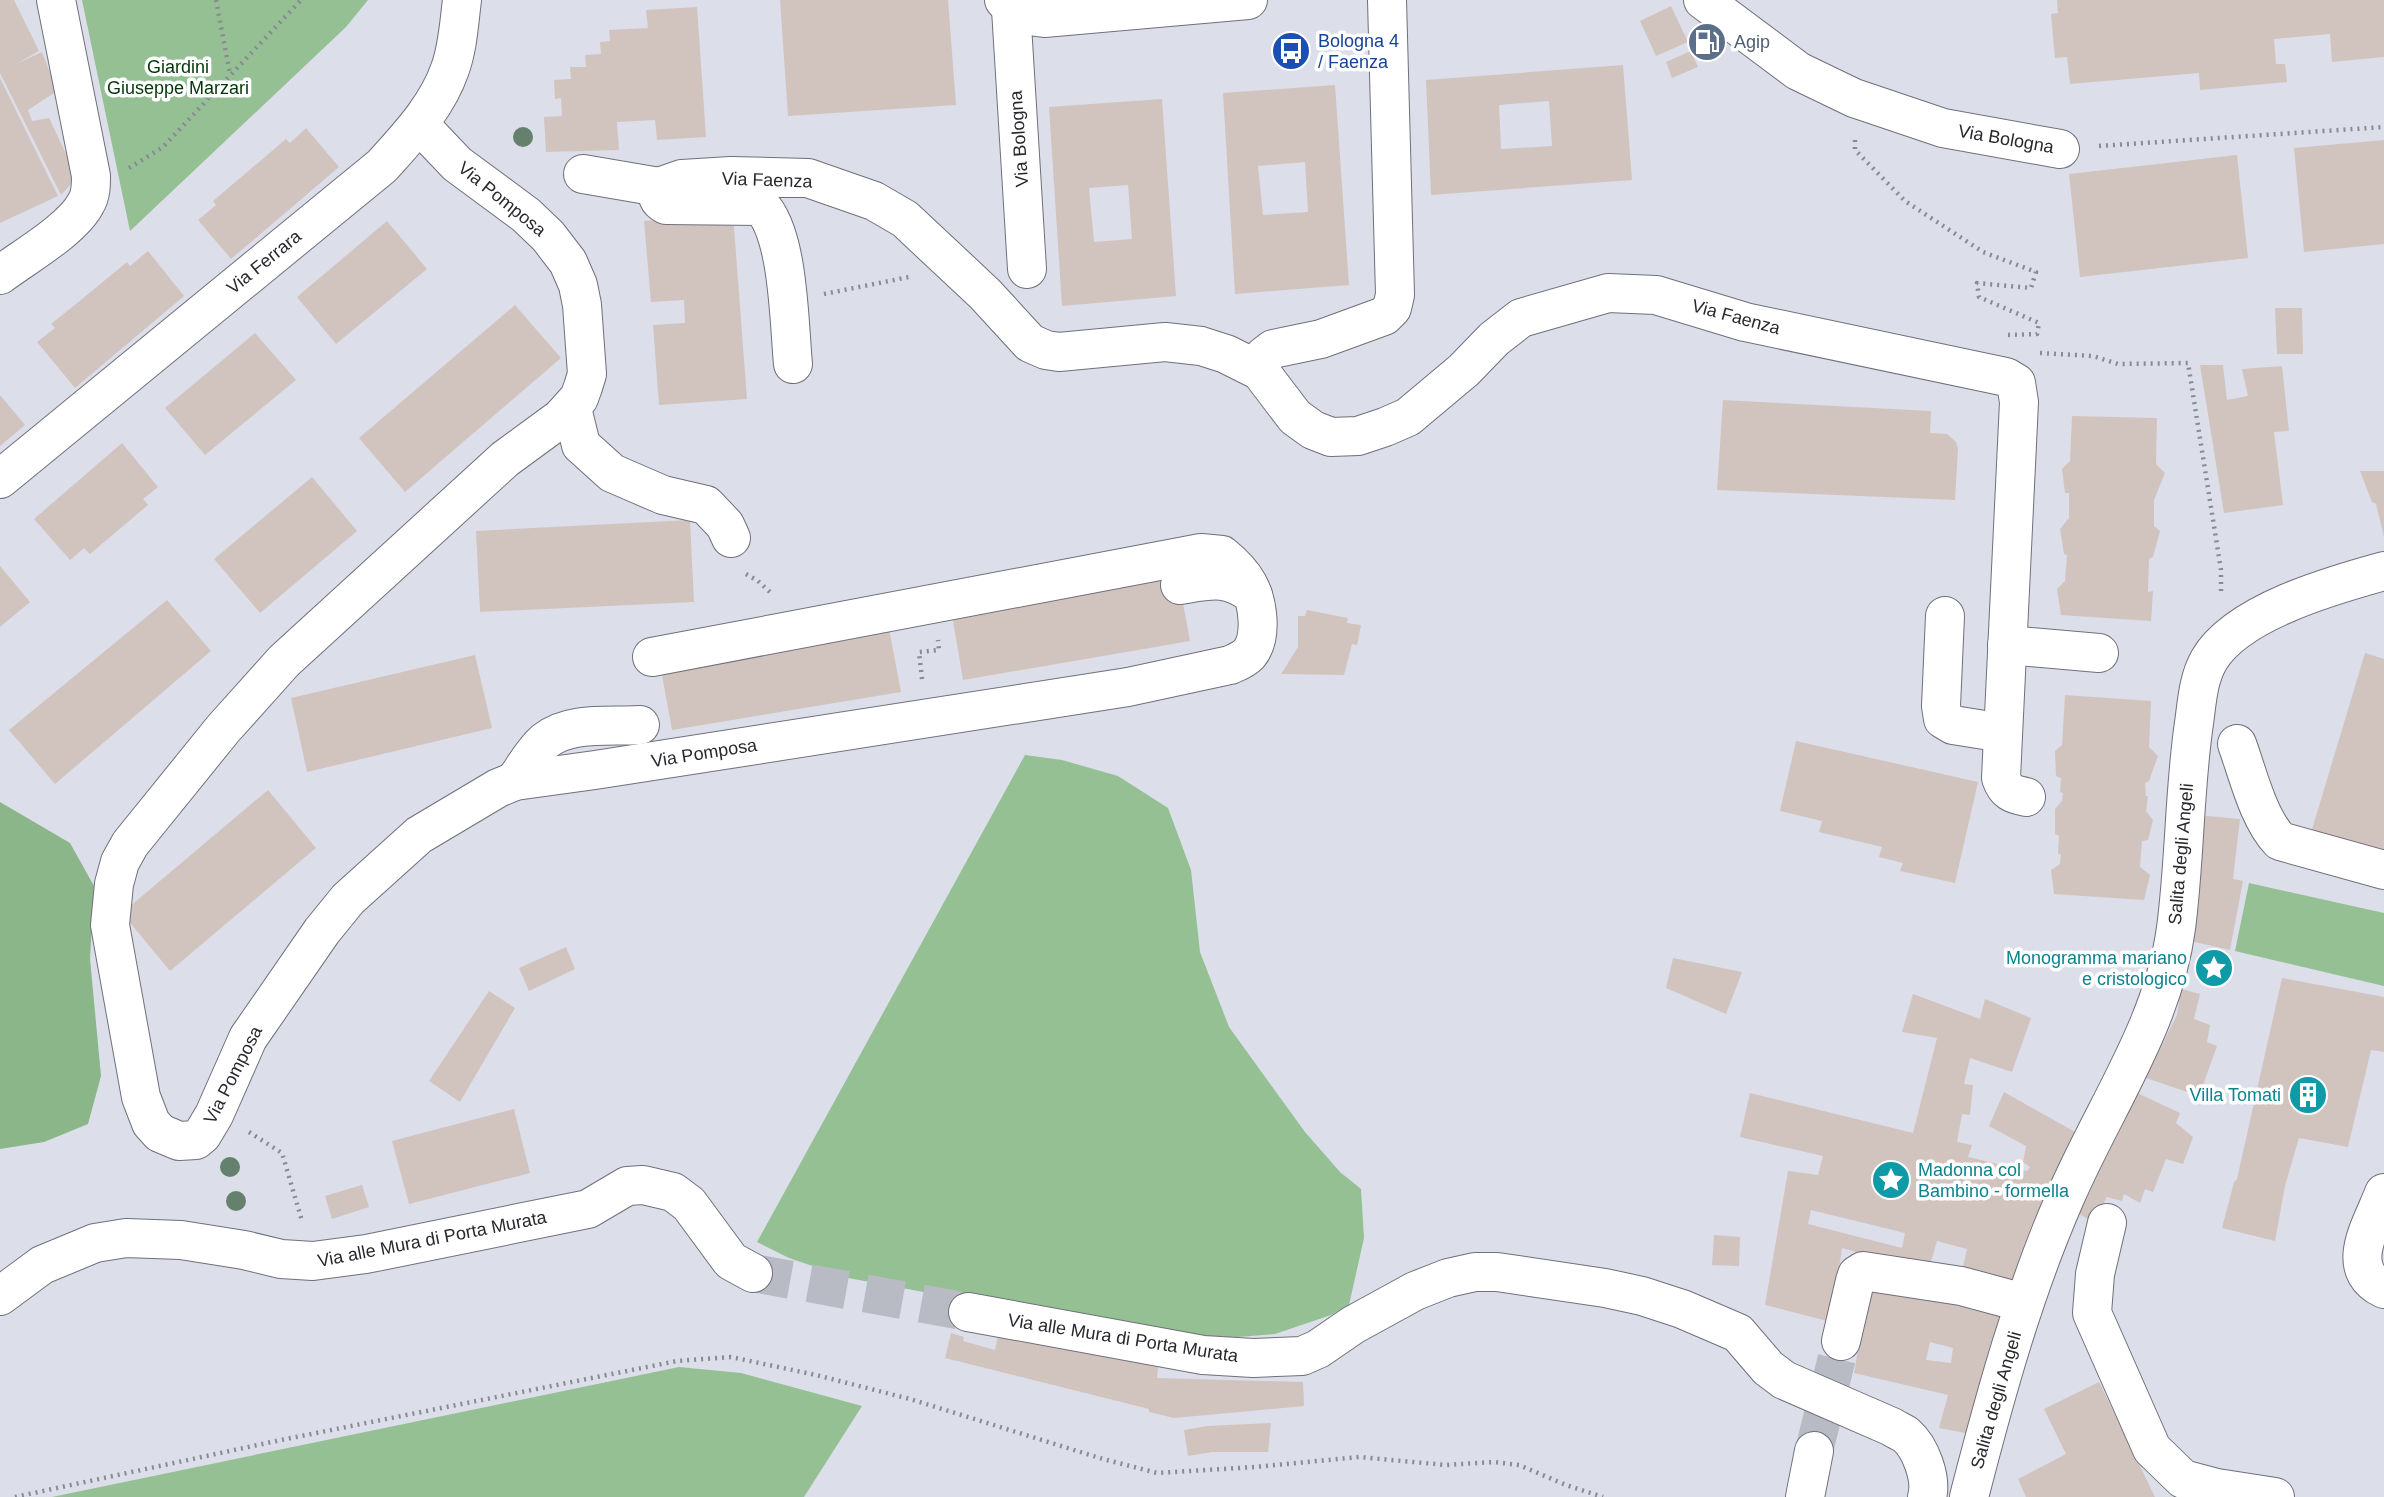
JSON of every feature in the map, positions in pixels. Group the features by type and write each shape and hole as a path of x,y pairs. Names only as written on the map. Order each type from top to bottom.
{"street":[{"path":"0,275 65,228 83,208 91,188 91,176 56,0"},
{"name":"Via Ferrara","path":"0,479 382,166 419,124 450,71 462,0"},
{"name":"Via Bologna","path":"1007,4 1027,16 1044,18 1248,0"},
{"path":"1260,371 1264,356 1273,349 1332,335 1384,316 1392,308 1395,295 1387,0"},
{"name":"Via Bologna","path":"1703,0 1798,71 1854,98 1943,128 2060,149"},
{"name":"Via Bologna","path":"1007,4 1027,269"},
{"name":"Via Pomposa","path":"419,124 457,164 526,215 559,224 568,262 583,305 587,374 579,398 572,408 505,459 284,661 223,729 124,853 114,884 110,926 141,1097 151,1123 166,1136 184,1142 196,1140 202,1135 248,1038 322,931 348,899 419,835 498,788 515,781 1128,687 1240,661 1250,653 1255,640 1257,625 1253,595"},
{"path":"583,174 659,187"},
{"name":"Via Faenza","path":"793,364 779,237 772,220 761,206 666,205 660,202 657,194 659,187 682,179 731,176 808,178 874,201 905,219 985,294 1030,343 1059,352 1165,342 1201,346 1226,354 1260,371 1295,417 1312,430 1331,437 1358,436 1408,417 1521,318 1608,293 1656,295 1745,322 2006,377 2016,383 2019,402 2001,778 2010,793 2026,797"},
{"path":"572,408 581,445 611,472 663,495 706,505 725,525 731,538"},
{"path":"652,657 1200,553 1213,552 1231,562 1253,595"},
{"name":"Salita degli Angeli","path":"1969,1497 2024,1303 2065,1197 2157,1007 2169,967 2176,928 2189,757 2199,684 2208,661 2222,642 2266,613 2315,591 2384,571"},
{"path":"1180,585 1222,580 1242,587 1253,595"},
{"path":"1945,616 1941,706 1943,719 1953,725 2003,733"},
{"path":"2007,645 2099,653"},
{"path":"515,781 544,742 561,731 580,726 640,725"},
{"path":"2237,744 2263,814 2280,841 2384,870"},
{"name":"Via alle Mura di Porta Murata","path":"0,1296 41,1265 95,1243 125,1238 206,1243 281,1259 313,1261 366,1254 588,1209 627,1186 643,1185 673,1192 689,1204 731,1261 753,1273"},
{"path":"2384,1194 2363,1246 2361,1264 2368,1278 2384,1289"},
{"path":"2108,1223 2095,1274 2092,1313 2152,1449 2183,1479 2217,1488 2275,1497"},
{"path":"1841,1341 1855,1281 1857,1275 1863,1271 1961,1286 2024,1303"},
{"name":"Via alle Mura di Porta Murata","path":"968,1312 1203,1355 1253,1359 1302,1356 1415,1291 1448,1278 1475,1272 1521,1275 1605,1288 1682,1309 1738,1333 1768,1368 1784,1380 1892,1427 1906,1436 1913,1443 1923,1465 1927,1497"},
{"path":"1805,1497 1814,1451"}],"path":[{"path":"216,0 230,75"},
{"path":"91,188 163,147 301,0"},
{"path":"1854,98 1855,150 1905,201 1983,252 2036,272 2031,288 1978,283 1979,297 2039,323 2037,334 2005,334 2005,342"},
{"name":"Via Bologna","path":"2060,149 2384,127"},
{"path":"787,301 909,277 917,270 950,261"},
{"path":"2027,352 2093,356 2118,364 2188,363 2221,570 2222,642"},
{"path":"927,717 919,652 939,650 933,605"},
{"path":"282,1153 313,1261"},
{"path":"15,1497 663,1363 731,1357 910,1399 1157,1473 1359,1457 1446,1465 1494,1462 1519,1465 1603,1497"}],"green space":[{"name":"Giardini Giuseppe Marzari","path":"82,0 368,0 346,27 130,231"},
{"path":"1025,755 1062,760 1118,776 1168,808 1191,870 1200,952 1229,1027 1305,1132 1340,1172 1361,1189 1364,1238 1349,1305 1331,1315 1275,1334 1227,1338 1171,1338 848,1278 789,1258 757,1242"},
{"path":"0,802 70,843 94,886 90,959 101,1076 88,1124 44,1142 0,1149"},
{"path":"2249,883 2384,913 2384,986 2235,951"},
{"path":"679,1367 741,1373 862,1406 804,1497 52,1497"}],"building":[{"path":"0,0 14,0 39,51 16,64 42,52 57,91 28,110 32,121 49,118 77,177 61,195 0,73"},
{"path":"780,0 948,0 956,105 788,116"},
{"path":"2057,0 2384,0 2384,57 2332,62 2330,34 2274,39 2276,64 2285,64 2287,82 2200,90 2199,73 2070,84 2067,57 2055,58 2051,14 2058,13"},
{"path":"1671,6 1688,42 1656,56 1640,21"},
{"path":"697,7 706,137 657,140 655,120 617,122 619,150 546,152 544,117 562,116 561,98 555,99 554,80 571,79 570,67 586,67 585,55 601,54 600,42 610,41 609,30 648,28 646,10"},
{"path":"1691,51 1698,67 1672,78 1666,62"},
{"path":"1623,65 1632,180 1431,195 1426,80","holes":["1549,101 1552,146 1501,149 1499,105"]},
{"path":"0,78 58,196 0,223"},
{"path":"1335,85 1349,285 1235,294 1223,93","holes":["1305,162 1308,212 1263,215 1258,166"]},
{"path":"1162,99 1176,296 1062,306 1049,107","holes":["1128,185 1132,239 1094,242 1089,188"]},
{"path":"306,128 339,167 231,259 198,220 216,205 213,201 286,139 290,143"},
{"path":"2384,140 2384,244 2304,252 2294,148"},
{"path":"2237,155 2248,258 2080,277 2069,174"},
{"path":"733,214 747,399 659,405 653,325 685,323 684,300 651,302 644,221"},
{"path":"387,221 427,269 336,344 297,297"},
{"path":"148,251 184,296 75,388 37,342 55,328 51,324 127,262 130,266"},
{"path":"515,305 561,358 405,492 359,438"},
{"path":"2275,308 2302,308 2303,354 2277,354"},
{"path":"255,333 296,380 205,455 165,408"},
{"path":"2200,365 2223,365 2227,400 2248,396 2242,369 2282,366 2289,431 2274,432 2283,505 2224,513"},
{"path":"0,395 25,425 0,446"},
{"path":"1723,400 1931,411 1930,433 1947,434 1956,442 1958,448 1955,500 1717,490"},
{"path":"2072,416 2157,418 2156,464 2165,473 2154,500 2154,526 2160,531 2153,557 2149,559 2148,592 2153,591 2151,621 2061,615 2057,589 2065,581 2067,555 2064,554 2060,529 2069,518 2069,493 2065,493 2062,469 2070,461"},
{"path":"122,443 158,487 143,499 148,505 90,554 84,548 70,560 34,519"},
{"path":"2360,471 2384,471 2384,537 2376,504 2372,502"},
{"path":"312,477 357,531 260,613 214,559"},
{"path":"690,520 694,602 480,612 476,531"},
{"path":"0,566 30,602 0,627"},
{"path":"1178,576 1190,641 963,680 952,615"},
{"path":"167,600 211,651 55,784 9,730"},
{"path":"1307,610 1348,618 1347,623 1361,625 1357,645 1352,644 1344,675 1281,674 1298,647 1298,616 1305,616"},
{"path":"888,624 901,692 672,730 660,664"},
{"path":"2365,653 2384,659 2384,851 2310,836"},
{"path":"475,655 492,728 307,772 291,698"},
{"path":"2065,695 2151,701 2149,747 2158,756 2149,781 2145,783 2148,796 2146,811 2153,820 2148,840 2142,841 2140,867 2150,875 2144,900 2054,894 2051,870 2060,864 2061,855 2058,853 2059,836 2055,834 2055,809 2062,801 2063,793 2060,792 2061,778 2056,776 2055,751 2062,745"},
{"path":"1796,741 1978,782 1955,883 1900,871 1903,863 1879,857 1882,847 1819,832 1822,821 1780,811"},
{"path":"268,790 316,848 170,971 122,913"},
{"path":"2198,815 2240,819 2233,879 2243,881 2230,950 2190,941"},
{"path":"566,947 575,969 529,991 519,968"},
{"path":"1673,958 1742,972 1726,1014 1666,988"},
{"name":"Villa Tomati","path":"2282,978 2384,997 2384,1052 2371,1050 2348,1147 2299,1138 2285,1186 2275,1241 2222,1228 2237,1179"},
{"path":"2181,989 2200,994 2194,1019 2210,1025 2207,1042 2217,1046 2199,1096 2146,1078 2177,1015"},
{"path":"489,991 515,1008 460,1102 429,1081"},
{"path":"1913,994 1980,1019 1985,999 2031,1018 2012,1072 1970,1058 1964,1084 1973,1085 1970,1115 1962,1114 1957,1142 1972,1145 1968,1157 2027,1171 2030,1167 2023,1162 2026,1146 1989,1126 2004,1092 2084,1137 2022,1282 1962,1271 1967,1249 1937,1241 1928,1272 1842,1248 1831,1322 1765,1305 1788,1171 1818,1175 1823,1156 1740,1137 1750,1093 1913,1133 1937,1038 1902,1032","holes":["1811,1210 1905,1233 1902,1248 1808,1224"]},
{"path":"2135,1092 2180,1113 2176,1123 2193,1137 2183,1164 2166,1159 2153,1192 2145,1189 2140,1203 2124,1194 2122,1201 2107,1197 2093,1222 2076,1212"},
{"path":"514,1109 530,1173 409,1204 392,1141"},
{"path":"362,1185 369,1207 332,1219 325,1196"},
{"path":"1714,1235 1740,1237 1739,1266 1712,1265"},
{"path":"1870,1281 2011,1320 1981,1436 1939,1428 1948,1395 1854,1373","holes":["1930,1342 1953,1348 1951,1363 1926,1360"]},
{"path":"1001,1324 1159,1357 1157,1378 1303,1382 1304,1406 1174,1418 1149,1412 1149,1409 945,1358 951,1333 964,1337 963,1341 995,1350"},
{"path":"2099,1382 2155,1497 2026,1497 2018,1479 2066,1454 2044,1409"},
{"path":"1271,1423 1268,1452 1212,1452 1188,1456 1184,1430 1207,1426"}],"tunnel":[{"path":"753,1273 968,1312"},
{"path":"1814,1451 1841,1341"}],"place":[{"name":"Agip","path":"1707,42"},
{"name":"Bologna 4 / Faenza","path":"1291,51"},
{"name":"Monogramma mariano e cristologico","path":"2214,968"},
{"name":"Villa Tomati","path":"2308,1095"},
{"name":"Madonna col Bambino - formella","path":"1891,1180"}]}
